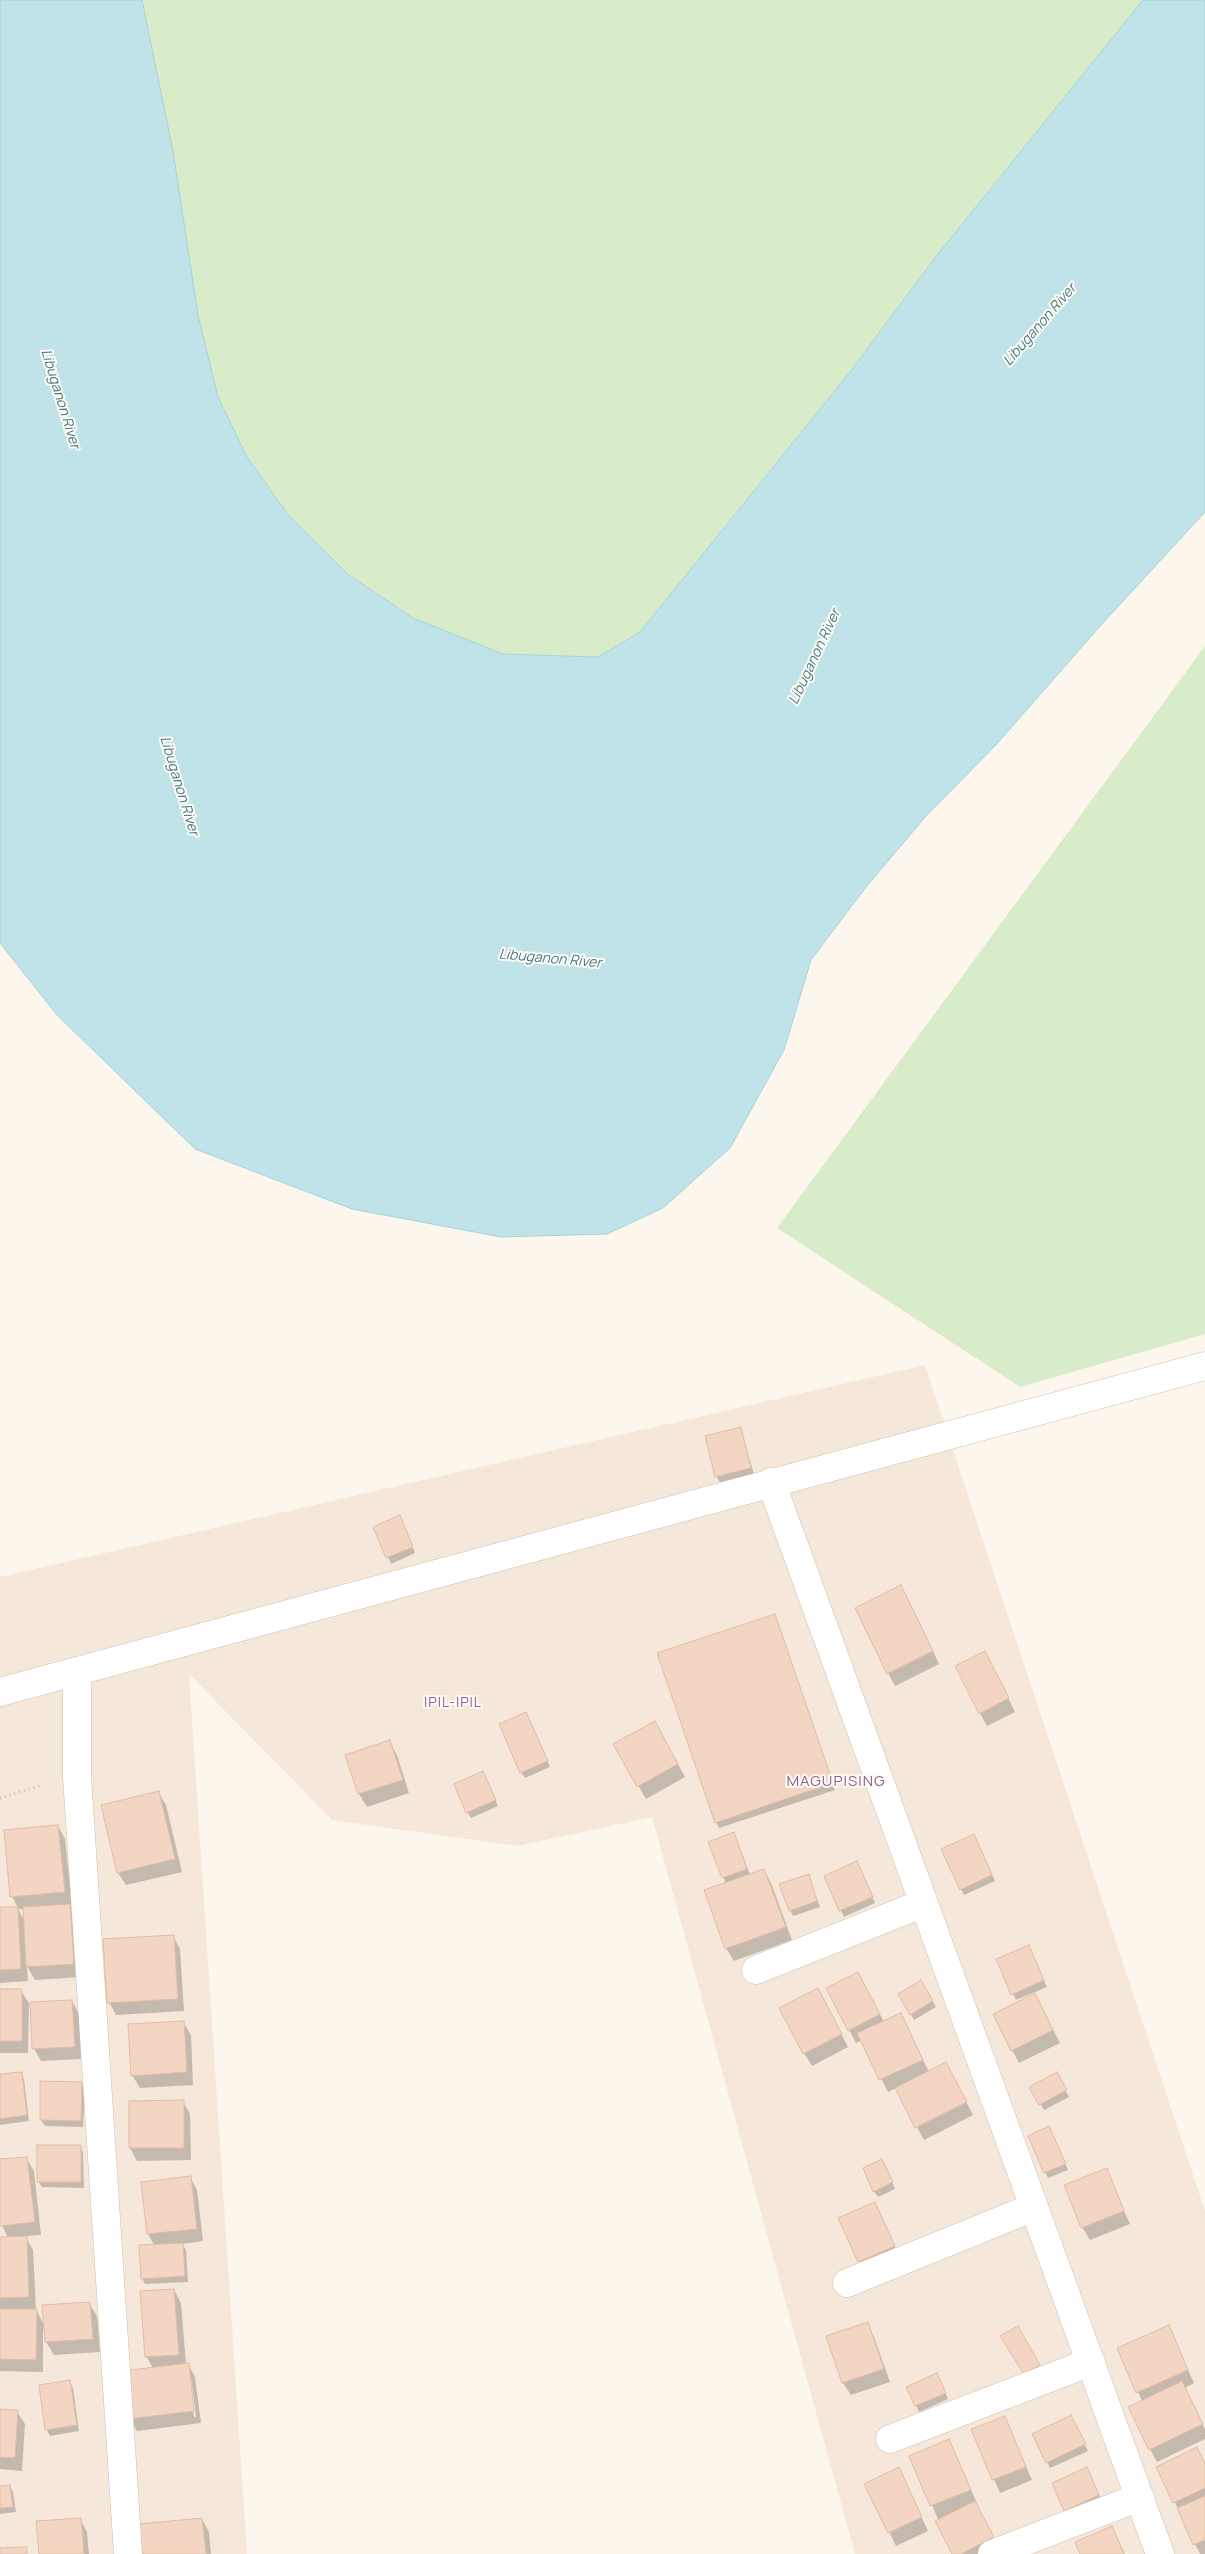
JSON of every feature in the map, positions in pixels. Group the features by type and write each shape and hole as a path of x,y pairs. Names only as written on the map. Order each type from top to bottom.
{"street":[{"path":"0,1692 1205,1366"},
{"path":"771,1482 1160,2554"},
{"path":"77,1671 77,1776 128,2554"},
{"path":"756,1970 924,1903"},
{"path":"847,2283 1034,2208"},
{"path":"890,2439 1091,2362"},
{"path":"992,2554 1140,2497"}],"path":[{"path":"0,1798 77,1776"}],"shaded area":[{"path":"925,1365 1205,2211 1205,2554 855,2554 652,1817 518,1846 332,1820 189,1674 247,2554 0,2554 0,1577"}],"green space":[{"path":"142,0 1143,0 934,259 850,372 640,632 598,657 503,654 413,618 349,575 289,516 247,457 218,397 198,315 173,151"},
{"path":"1205,646 1205,1334 1020,1387 777,1228"}],"water":[{"name":"Libuganon River","path":"0,0 142,0 173,151 198,315 218,397 247,457 289,516 349,575 413,618 503,654 598,657 640,632 850,372 934,259 1143,0 1205,0 1205,512 1101,625 995,746 927,815 866,887 811,960 784,1050 730,1148 663,1208 607,1234 501,1237 352,1209 195,1149 57,1015 0,943"}],"building":[{"path":"741,1427 751,1468 715,1477 705,1436"},
{"path":"400,1515 413,1547 386,1558 373,1527"},
{"path":"901,1585 933,1651 887,1674 855,1608"},
{"path":"775,1614 833,1783 715,1823 657,1653"},
{"path":"985,1651 1009,1698 979,1714 955,1666"},
{"path":"526,1712 548,1761 520,1773 499,1724"},
{"path":"655,1721 678,1764 637,1787 613,1744"},
{"path":"390,1740 403,1780 358,1794 345,1755"},
{"path":"483,1771 496,1800 466,1813 454,1784"},
{"path":"159,1791 175,1859 117,1873 101,1805"},
{"path":"58,1825 65,1892 10,1897 4,1830"},
{"path":"734,1832 747,1869 722,1878 708,1842"},
{"path":"974,1834 992,1875 960,1890 941,1849"},
{"path":"857,1861 873,1897 839,1911 824,1876"},
{"path":"764,1869 786,1927 725,1949 704,1890"},
{"path":"809,1874 817,1901 789,1911 779,1884"},
{"path":"70,1904 74,1964 26,1967 23,1907"},
{"path":"0,1907 18,1907 21,1969 0,1970"},
{"path":"174,1935 178,1999 107,2003 103,1939"},
{"path":"1029,1945 1044,1980 1011,1995 996,1959"},
{"path":"858,1972 880,2014 848,2031 826,1988"},
{"path":"921,1980 933,2001 910,2015 898,1994"},
{"path":"818,1988 842,2034 803,2054 779,2008"},
{"path":"0,1989 22,1989 22,2041 0,2041"},
{"path":"1035,1993 1053,2030 1011,2051 993,2014"},
{"path":"72,2000 75,2047 32,2049 30,2002"},
{"path":"901,2013 923,2060 879,2080 857,2033"},
{"path":"184,2021 187,2072 131,2076 128,2024"},
{"path":"946,2062 967,2102 915,2128 895,2088"},
{"path":"22,2072 27,2115 0,2119 0,2074"},
{"path":"1057,2072 1067,2090 1039,2105 1029,2087"},
{"path":"40,2081 82,2082 81,2121 40,2120"},
{"path":"184,2100 184,2148 129,2148 129,2101"},
{"path":"1049,2126 1066,2164 1044,2173 1028,2136"},
{"path":"37,2145 81,2145 81,2182 37,2182"},
{"path":"27,2157 35,2222 0,2226 0,2159"},
{"path":"882,2159 893,2182 873,2192 863,2168"},
{"path":"1107,2168 1124,2211 1081,2228 1064,2185"},
{"path":"191,2176 197,2229 147,2234 141,2182"},
{"path":"875,2202 895,2246 858,2262 838,2218"},
{"path":"27,2236 29,2297 0,2298 0,2237"},
{"path":"183,2243 185,2276 141,2279 139,2245"},
{"path":"174,2289 179,2355 145,2357 140,2291"},
{"path":"90,2302 93,2339 45,2342 42,2305"},
{"path":"0,2309 37,2309 36,2360 0,2359"},
{"path":"868,2322 884,2369 842,2383 826,2336"},
{"path":"1169,2325 1188,2370 1136,2393 1117,2348"},
{"path":"1018,2326 1040,2365 1024,2374 1000,2336"},
{"path":"189,2363 194,2411 128,2419 122,2371"},
{"path":"937,2373 946,2393 915,2406 906,2387"},
{"path":"70,2380 77,2425 45,2430 39,2385"},
{"path":"1182,2381 1203,2424 1149,2450 1128,2407"},
{"path":"0,2409 18,2410 15,2458 0,2457"},
{"path":"1071,2415 1086,2444 1046,2463 1032,2434"},
{"path":"1005,2416 1026,2467 992,2480 971,2429"},
{"path":"949,2439 971,2490 930,2506 909,2456"},
{"path":"1197,2447 1205,2464 1205,2488 1173,2503 1156,2467"},
{"path":"899,2467 922,2517 888,2533 864,2484"},
{"path":"1087,2467 1099,2495 1064,2511 1052,2483"},
{"path":"10,2485 13,2507 0,2508 0,2486"},
{"path":"1205,2496 1205,2540 1193,2545 1177,2508"},
{"path":"975,2501 994,2537 961,2554 952,2554 935,2521"},
{"path":"81,2518 84,2554 39,2554 36,2521"},
{"path":"202,2518 206,2554 142,2554 139,2524"},
{"path":"1112,2526 1124,2554 1080,2554 1075,2542"},
{"path":"27,2547 27,2554 0,2554 0,2548"}],"district":[{"name":"IPIL-IPIL","path":"453,1703"},
{"name":"MAGUPISING","path":"836,1782"}]}
